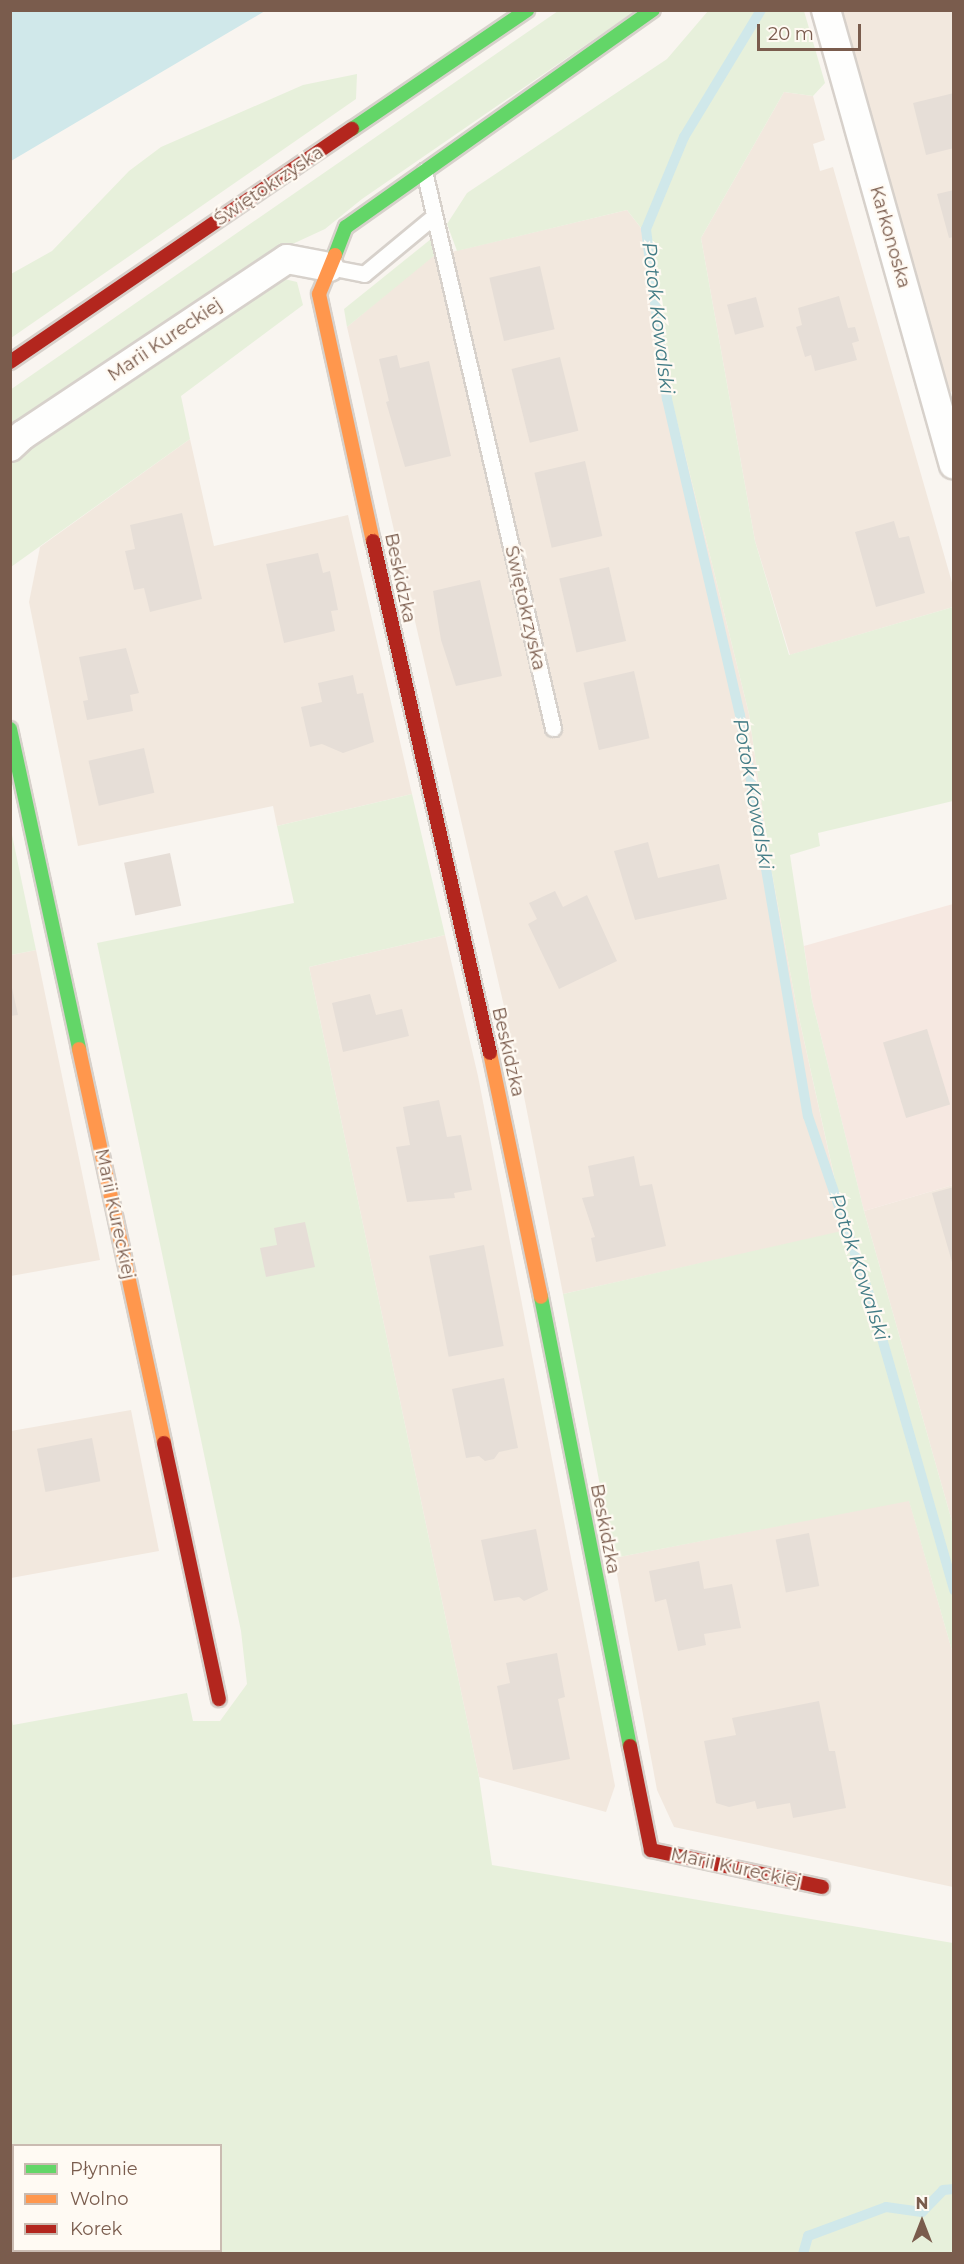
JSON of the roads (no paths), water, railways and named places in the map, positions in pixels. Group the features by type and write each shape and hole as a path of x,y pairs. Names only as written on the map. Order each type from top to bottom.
{"street":[{"name":"Świętokrzyska","path":"10,362 527,10"},
{"path":"329,267 346,227 653,10"},
{"name":"Karkonoska","path":"826,10 947,413 954,464"},
{"name":"Marii Kureckiej","path":"10,447 23,435 287,259 329,267"},
{"name":"Beskidzka","path":"329,267 319,294 503,1108 651,1850"},
{"name":"Marii Kureckiej","path":"10,729 219,1699"},
{"name":"Marii Kureckiej","path":"651,1850 822,1887"}],"lane":[{"name":"Świętokrzyska","path":"424,171 554,728"},
{"path":"329,267 364,274 434,216"}],"water":[{"path":"11,10 265,10 265,11 11,161"}],"waterway":[{"name":"Potok Kowalski","path":"761,10 684,137 646,229 667,399 740,715 808,1116 871,1300 954,1590"},
{"name":"Potok Kowalski","path":"803,2254 808,2236 886,2207 922,2212 943,2190 954,2189"}]}
